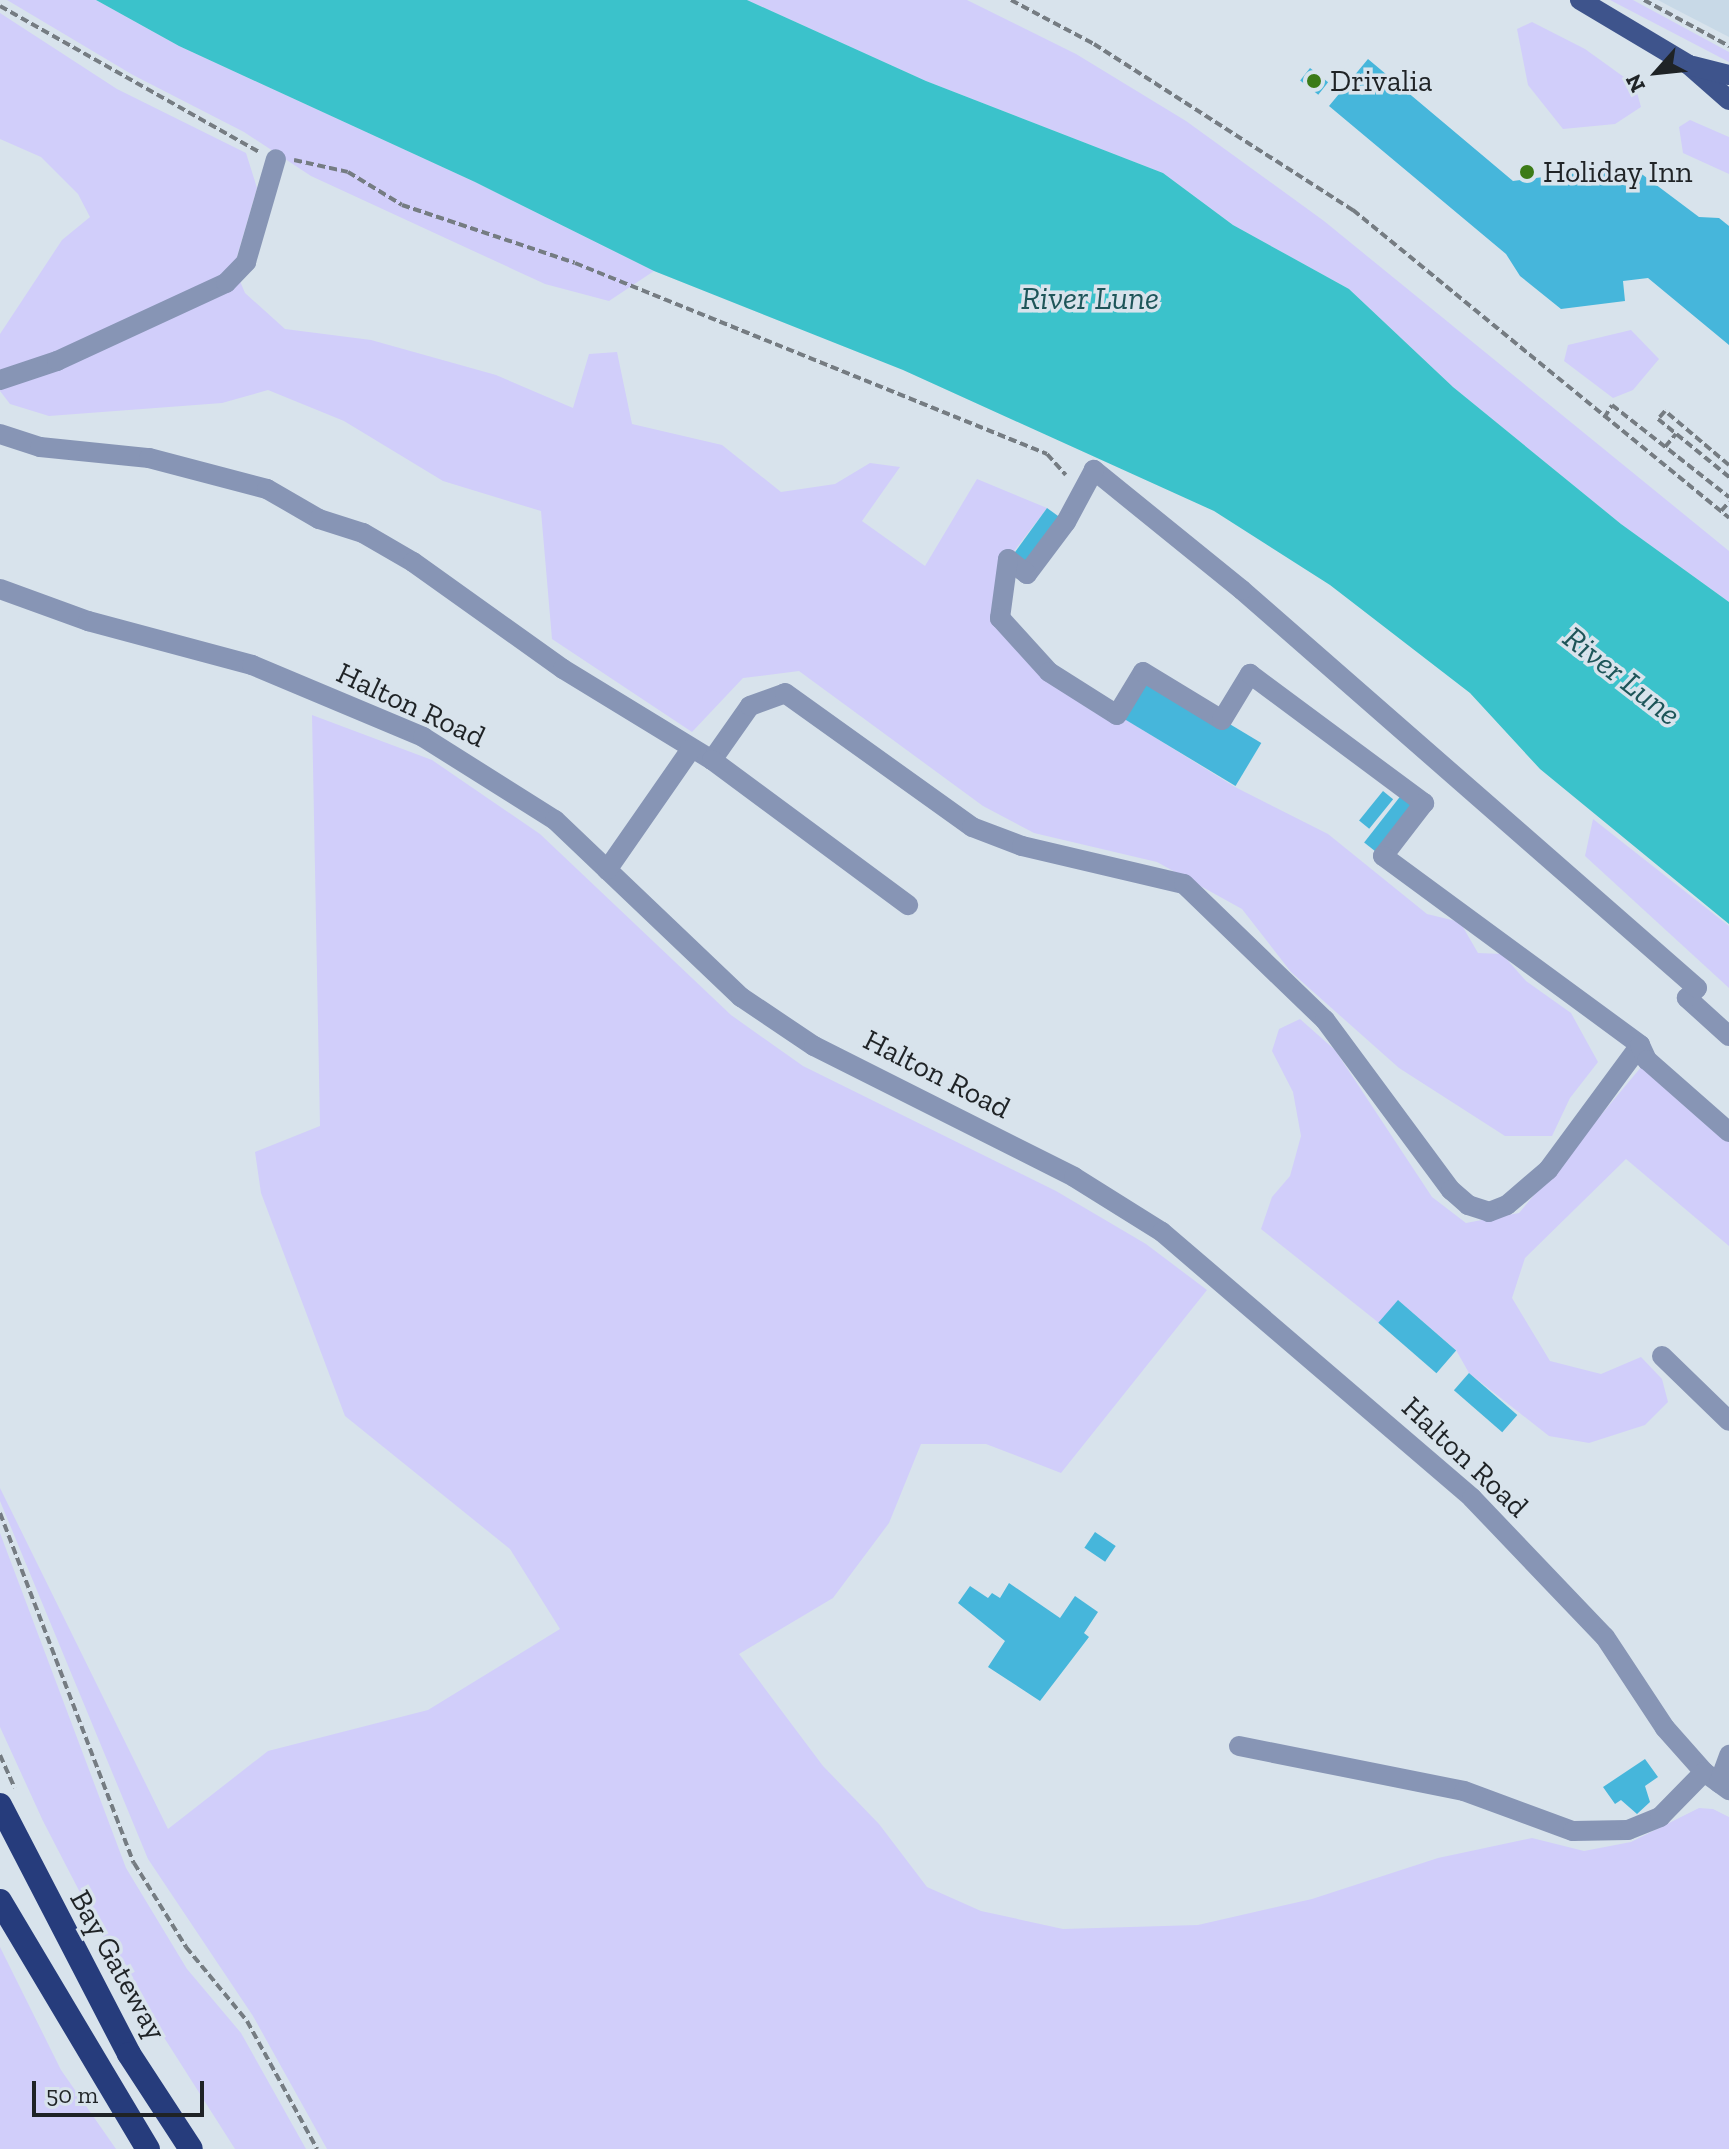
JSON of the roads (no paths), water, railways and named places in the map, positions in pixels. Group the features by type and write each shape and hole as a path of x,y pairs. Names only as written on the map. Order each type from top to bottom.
{"highway":[{"name":"Bay Gateway","path":"0,1805 129,2054 191,2149"},
{"path":"0,1901 148,2149"}],"main road":[{"path":"1580,0 1689,65 1729,100"},
{"path":"1689,65 1729,75"}],"street":[{"path":"0,380 57,361 226,283 246,262 276,159"},
{"path":"0,434 40,447 149,458 267,489 319,519 363,533 712,760 908,905"},
{"path":"1729,1036 1687,998 1697,988 1242,590 1094,470 1027,574 1008,559 1000,618 1049,672 1117,715 1143,672 1222,720 1250,674 1424,803 1383,856 1640,1045 1647,1060 1729,1132"},
{"name":"Halton Road","path":"0,589 88,621 252,665 423,737 545,813 741,997 814,1046 1074,1177 1162,1232 1472,1498 1605,1637 1665,1728 1717,1781"},
{"path":"712,760 750,706 785,693 972,827 1022,846 1184,884 1325,1020 1451,1190 1468,1205 1489,1212 1507,1205 1548,1170 1640,1045"},
{"path":"607,870 691,749"},
{"path":"1662,1356 1729,1421"},
{"path":"1239,1746 1464,1791 1573,1831 1628,1830 1660,1817 1717,1781 1729,1755"}],"water":[{"name":"River Lune","path":"96,0 747,0 926,81 1163,173 1233,225 1349,289 1453,387 1621,524 1729,602 1729,924 1540,769 1470,693 1330,585 1214,511 903,370 654,271 475,182 179,46"}],"place":[{"name":"Drivalia","path":"1314,81"},
{"name":"Holiday Inn","path":"1527,172"}]}
